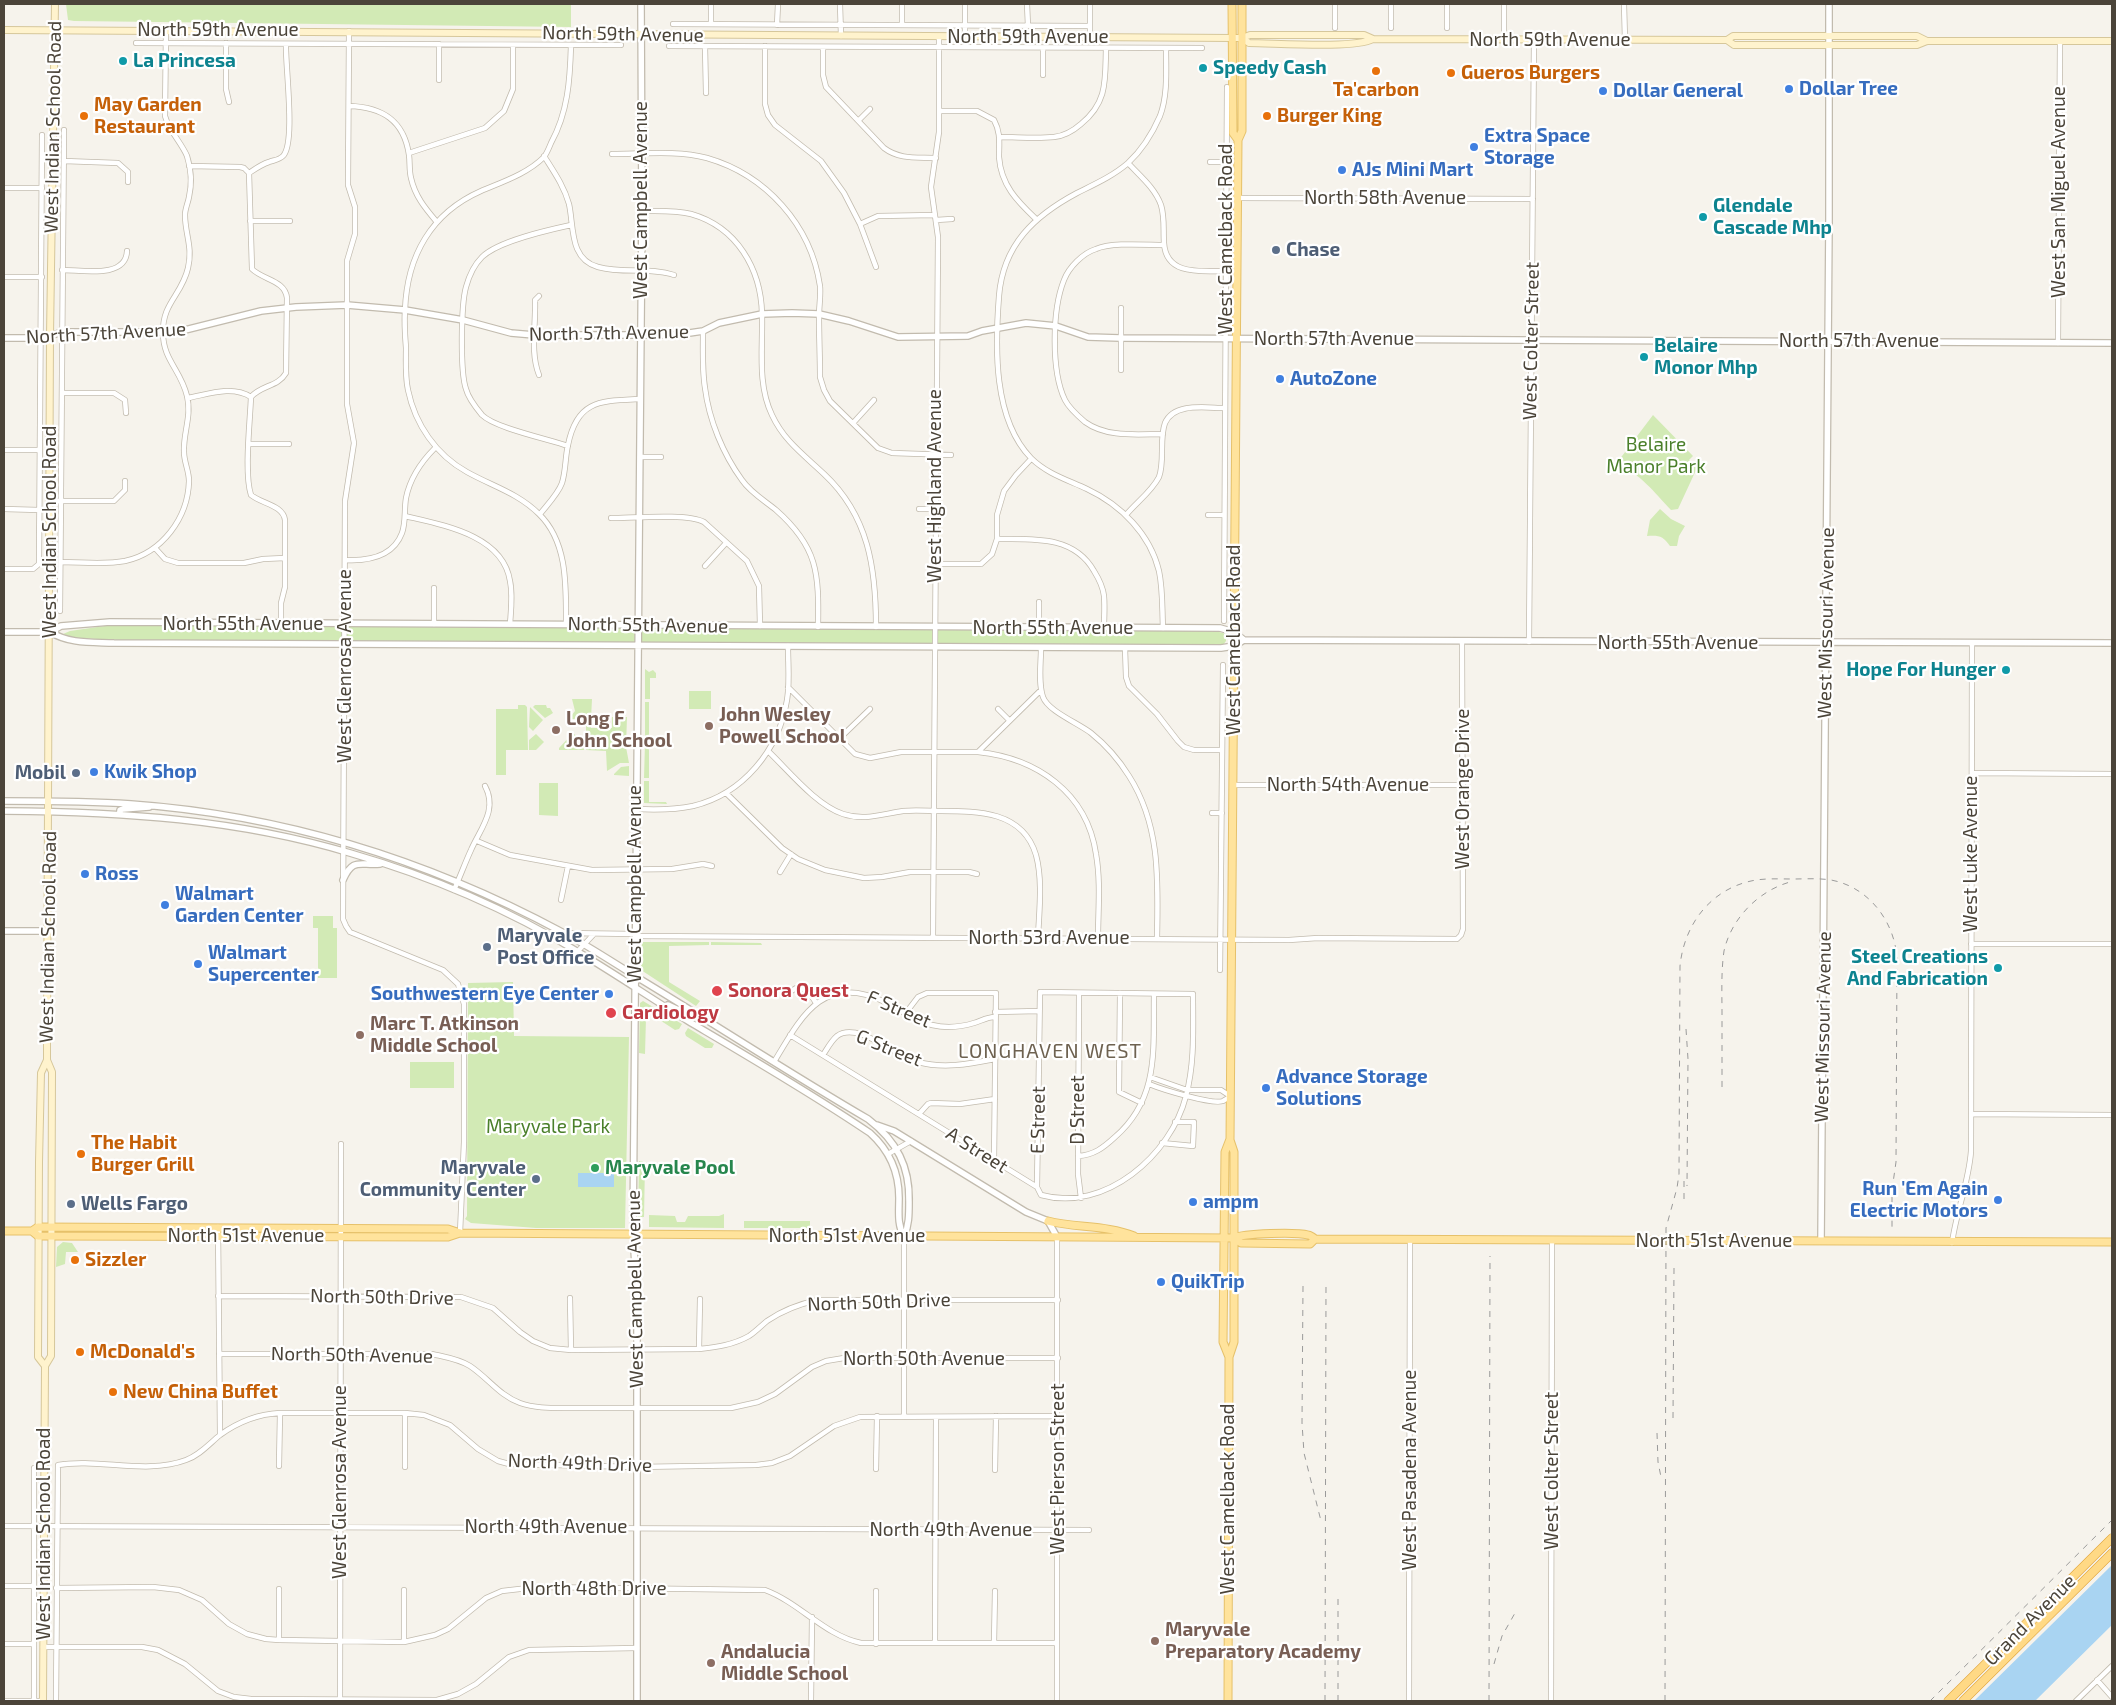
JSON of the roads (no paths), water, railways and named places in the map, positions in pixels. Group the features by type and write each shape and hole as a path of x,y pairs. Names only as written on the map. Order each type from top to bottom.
{"highway":[{"name":"Grand Avenue","path":"1948,1701 2112,1538"},
{"name":"Grand Avenue","path":"1963,1701 2112,1553"}],"main road":[{"name":"West Indian School Road","path":"43,1701 45,1366 51,1356 52,1072 47,1060 50,335 55,4"},
{"name":"West Camelback Road","path":"1232,4 1230,98 1233,132 1238,140"},
{"name":"West Camelback Road","path":"1228,1701 1229,1357 1234,1342 1234,1152 1230,1140 1230,1096 1236,339 1238,140 1242,131 1242,4"},
{"name":"North 59th Avenue","path":"4,30 1198,38 1242,38 1250,35 1364,35 1373,39 1727,40 1734,44 1830,45 1917,45 1927,41 2112,41"},
{"name":"North 59th Avenue","path":"1727,40 1733,36 1918,36 1927,41"},
{"name":"West Indian School Road","path":"35,1229 41,1073 47,1060"},
{"name":"West Camelback Road","path":"1229,1357 1222,1342 1225,1152 1230,1140"},
{"path":"1048,1221 1073,1226 1118,1230 1139,1238"},
{"name":"North 51st Avenue","path":"4,1231 51,1227 341,1227 448,1228 460,1233"},
{"path":"35,1229 38,1236"},
{"name":"North 51st Avenue","path":"38,1236 448,1237 460,1233 1234,1238 1241,1235 1284,1234 1309,1235 1315,1239 2112,1242"},
{"name":"West Indian School Road","path":"38,1236 38,1357 45,1366"}],"street":[{"name":"West Campbell Avenue","path":"638,1701 636,1589 637,1295 632,1235 642,211 641,4"},
{"path":"711,4 711,24"},
{"path":"778,4 778,25"},
{"path":"840,4 841,36"},
{"path":"902,4 902,26"},
{"path":"965,4 966,36"},
{"path":"1027,4 1028,26"},
{"path":"1090,4 1090,37"},
{"path":"1335,4 1335,28"},
{"path":"1391,4 1391,28"},
{"path":"1447,4 1447,28"},
{"path":"1504,4 1504,40"},
{"path":"1624,4 1625,40"},
{"name":"West Missouri Avenue","path":"1821,1241 1829,4"},
{"name":"North 59th Avenue","path":"673,24 1090,26"},
{"path":"61,562 124,561 140,556 155,548 175,526 185,506 189,482 183,445 188,425 188,398 180,375 166,355 163,332 164,314 180,288 190,261 190,241 185,214 191,189 189,166 181,142 165,116 166,30"},
{"name":"West Glenrosa Avenue","path":"349,31 348,185 355,207 355,234 347,261 347,404 354,443 345,501 344,919 350,932 443,970 458,984 462,993 464,1004 464,1142 460,1233"},
{"name":"West Highland Avenue","path":"933,938 938,237 931,187 936,158 939,111 939,36"},
{"path":"1191,48 1198,38"},
{"name":"West Colter Street","path":"1529,642 1534,40"},
{"name":"West San Miguel Avenue","path":"2058,343 2060,41"},
{"name":"North 59th Avenue","path":"136,43 621,45"},
{"path":"226,44 226,89 229,102"},
{"path":"249,173 270,161 280,158 288,147 289,79 286,64 286,44"},
{"path":"439,44 439,80"},
{"path":"409,153 485,128 504,111 513,88 513,45"},
{"path":"566,624 566,573 554,537 540,514 516,496 456,466 435,448 413,409 407,388 405,310 411,267 420,246 436,221 464,199 518,175 544,156 560,127 568,98 571,45"},
{"name":"North 59th Avenue","path":"669,46 1202,48"},
{"path":"706,46 706,93"},
{"path":"766,46 765,104 768,115 775,125 821,161 844,193 860,224 876,267"},
{"path":"823,47 823,74 826,86 884,148 893,154 905,157 936,158"},
{"path":"1043,48 1043,75"},
{"path":"1000,137 1055,137 1076,128 1093,115 1101,98 1105,83 1106,48"},
{"path":"1163,628 1159,571 1150,547 1141,531 1126,515 1102,496 1061,479 1032,458 1014,432 1001,400 998,369 998,328 999,296 1004,267 1020,239 1036,219 1057,204 1104,180 1128,162 1141,149 1160,115 1165,85 1166,48"},
{"name":"West Camelback Road","path":"1224,621 1226,162 1230,98 1227,87"},
{"path":"349,106 374,108 391,118 402,132 409,153 411,178 417,196 436,221"},
{"path":"859,120 870,109"},
{"path":"939,111 977,112 994,120 1000,137 999,157 1001,171 1006,184 1017,201 1036,219"},
{"name":"West Indian School Road","path":"60,611 64,130"},
{"name":"West Indian School Road","path":"4,569 37,567 39,564 42,135"},
{"path":"612,154 677,154 707,158 732,168 766,190 784,206 802,233 816,265 820,288 820,377 830,401 854,422 878,448 892,453 951,455"},
{"path":"544,156 561,182 569,205 574,243 583,257 594,266 613,270 664,271 674,275"},
{"path":"64,161 118,162 128,172 128,182"},
{"path":"1128,162 1158,197 1164,218 1164,245 1166,255 1170,261 1182,269 1225,271"},
{"path":"1210,162 1226,162"},
{"path":"189,166 240,167 249,173 252,269 258,275 285,288 287,308 286,373 278,382 260,389 251,397 249,444 249,489 251,495 279,509 284,514 285,587 281,603 281,624"},
{"path":"4,188 42,188"},
{"name":"North 58th Avenue","path":"1238,198 1532,199"},
{"path":"642,211 690,214 711,222 735,239 751,262 759,282 762,314 762,374 768,405 784,436 832,482 844,497 860,524 869,547 874,574 876,627"},
{"path":"860,224 878,216 952,219"},
{"path":"250,221 290,221"},
{"path":"568,446 502,426 483,416 466,391 463,372 463,320 465,288 472,270 483,256 499,246 543,231 571,225"},
{"path":"1163,434 1118,433 1099,429 1086,423 1075,413 1065,400 1057,373 1056,326 1064,279 1072,267 1084,256 1096,248 1123,245 1164,245"},
{"path":"62,270 116,270 127,259 127,251"},
{"path":"4,277 42,277"},
{"path":"539,296 535,300 534,334 536,367 540,375"},
{"name":"North 57th Avenue","path":"4,338 41,338 62,332 182,332 261,311 347,305 405,310 463,320 511,333 534,334 676,335 703,331 719,323 762,314 819,314 849,321 898,337 936,338 968,336 1019,323 1056,326 1088,337 1120,338 2112,343"},
{"path":"1121,308 1121,370"},
{"path":"703,331 705,388 712,421 724,449 742,482 795,527 808,549 817,575 818,626"},
{"path":"188,398 230,390 239,391 251,397"},
{"path":"62,393 114,393 124,400 126,413"},
{"path":"540,514 561,485 567,465 568,446 575,422 588,407 607,400 640,398"},
{"path":"854,422 874,400"},
{"path":"1126,515 1159,477 1163,434 1165,424 1170,416 1178,410 1185,408 1225,408"},
{"path":"249,444 289,444"},
{"path":"346,560 368,561 386,552 396,543 402,533 406,499 411,482 422,460 435,448"},
{"path":"4,450 39,450"},
{"path":"640,457 661,457"},
{"path":"935,564 981,564 992,554 996,539 997,515 1004,491 1032,458"},
{"path":"49,501 114,501 125,490 125,481"},
{"path":"4,509 39,510"},
{"path":"919,509 936,509"},
{"path":"1208,515 1224,515"},
{"path":"405,516 475,537 490,546 506,568 510,581 510,624"},
{"path":"611,518 698,519 747,561 759,586 760,626"},
{"path":"996,539 1040,539 1055,542 1070,546 1089,561 1100,581 1104,596 1104,628"},
{"path":"706,566 726,543"},
{"path":"155,548 169,561 178,563 244,563 263,559 285,558"},
{"path":"434,588 434,624"},
{"path":"1038,628 1039,602"},
{"name":"North 55th Avenue","path":"4,632 50,632 61,626 101,623 1220,628 1234,632 1244,640"},
{"name":"North 55th Avenue","path":"50,632 61,638 75,641 935,648 1221,648 1234,646 1244,640 2112,643"},
{"name":"West Orange Drive","path":"1461,936 1462,642"},
{"name":"West Luke Avenue","path":"1952,1242 1954,1223 1970,1162 1972,643"},
{"path":"636,810 686,807 707,802 726,793 750,774 768,751 782,722 788,687 788,646"},
{"path":"1041,648 1041,690 1043,699 1048,706 1086,729 1106,746 1123,767 1140,797 1150,822 1156,849 1158,881 1157,939"},
{"path":"1125,648 1127,682 1184,747 1194,750 1222,750"},
{"name":"West Camelback Road","path":"1220,970 1222,665"},
{"path":"788,687 855,754 865,758 901,752 978,752 1006,756 1039,770 1060,786 1077,806 1089,828 1096,852 1098,939"},
{"path":"978,752 1041,690"},
{"path":"840,738 870,709"},
{"path":"998,709 1009,720"},
{"path":"1157,714 1162,709"},
{"path":"768,751 817,799 842,814 868,818 903,811 978,812 994,814 1008,821 1025,836 1035,852 1038,870 1038,938"},
{"path":"1972,773 2112,774"},
{"name":"North 54th Avenue","path":"1233,785 1462,785"},
{"path":"454,890 489,810 489,793 485,786"},
{"path":"726,793 765,833 791,854 825,870 859,877 882,877 910,872 970,872 978,874"},
{"path":"4,801 156,806 239,817 344,841 396,857 458,881 564,932 876,1125 897,1148 906,1168 910,1191 908,1226 904,1236 904,1416"},
{"path":"120,813 120,810 123,809 156,806"},
{"path":"4,811 120,813 235,826 344,851 384,863 454,890 505,913 578,951 634,988 870,1133 888,1154 893,1165 899,1185 899,1226 904,1236"},
{"path":"1212,813 1222,813"},
{"path":"477,841 510,855 599,870 680,868 703,864 712,866"},
{"path":"780,872 791,854"},
{"path":"343,880 352,865 384,863"},
{"path":"561,900 568,866"},
{"path":"4,931 48,931"},
{"name":"North 53rd Avenue","path":"564,932 634,935 1098,939 1457,939 1461,936"},
{"path":"578,951 596,933"},
{"path":"1971,944 2112,944"},
{"path":"787,994 796,988 807,989 816,1003"},
{"name":"F Street","path":"774,1062 800,1018 816,1003 842,993 856,992 874,997 920,1022 940,1026 968,1025 995,1014 1039,1011"},
{"name":"E Street","path":"1037,1187 1040,992 1079,993"},
{"path":"905,1014 918,997 927,993 996,993 994,1161"},
{"path":"1078,1156 1091,1154 1109,1143 1128,1124 1142,1103 1153,1069 1154,994 1079,993"},
{"name":"D Street","path":"1079,993 1078,1174 1081,1198"},
{"path":"1120,993 1120,1092 1142,1103"},
{"name":"A Street","path":"790,1035 1037,1187 1041,1195 1081,1198 1108,1189 1131,1175 1162,1143 1175,1122 1186,1096 1192,1061 1193,994 1154,994"},
{"path":"659,1002 689,1016 696,1014"},
{"path":"720,1028 722,1041"},
{"name":"G Street","path":"823,1055 836,1037 853,1032 862,1033 900,1056 924,1064 960,1066 995,1059"},
{"path":"1148,1084 1186,1096 1222,1101 1230,1096 1221,1090 1188,1090 1150,1078"},
{"path":"919,1114 931,1103 960,1104 995,1099"},
{"path":"1971,1114 2112,1115"},
{"path":"1162,1143 1193,1146 1194,1122 1175,1122"},
{"path":"876,1125 887,1127 1026,1212 1048,1221 1057,1237"},
{"path":"888,1154 911,1141"},
{"name":"West Glenrosa Avenue","path":"340,1701 341,1144"},
{"path":"218,1227 220,1435"},
{"name":"West Pierson Street","path":"1057,1237 1057,1701"},
{"name":"West Pasadena Avenue","path":"1409,1701 1410,1239"},
{"name":"West Colter Street","path":"1551,1701 1552,1240"},
{"name":"North 50th Drive","path":"218,1296 461,1297 493,1308 533,1341 550,1348 571,1350 699,1349 732,1344 750,1336 768,1321 787,1309 818,1300 1058,1300"},
{"path":"570,1298 571,1350"},
{"path":"699,1349 700,1298"},
{"name":"North 50th Avenue","path":"219,1354 432,1354 451,1358 470,1366 501,1393 520,1403 530,1406 563,1408 738,1406 758,1402 774,1394 798,1375 826,1361 844,1358 1058,1358"},
{"path":"279,1466 280,1413"},
{"name":"North 49th Drive","path":"58,1465 164,1465 187,1460 208,1448 220,1435 246,1420 264,1414 280,1413 405,1413 424,1416 450,1425 478,1449 498,1461 509,1464 637,1467 749,1466 772,1463 797,1453 834,1426 860,1417 1058,1416"},
{"path":"405,1413 405,1466"},
{"path":"876,1416 876,1470"},
{"path":"995,1470 996,1416"},
{"path":"935,1644 936,1417"},
{"name":"West Indian School Road","path":"56,1701 58,1465"},
{"name":"West Indian School Road","path":"34,1468 34,1701"},
{"name":"North 49th Avenue","path":"4,1526 1089,1530"},
{"path":"4,1586 34,1586"},
{"name":"North 48th Drive","path":"56,1588 153,1587 179,1590 202,1600 229,1624 247,1634 266,1640 404,1642 435,1635 448,1629 486,1598 502,1591 538,1588 765,1590 781,1596 844,1639 861,1644 1057,1643"},
{"path":"279,1589 279,1640"},
{"path":"404,1590 404,1642"},
{"path":"876,1591 876,1644"},
{"path":"994,1644 995,1591"},
{"path":"811,1701 812,1617"},
{"path":"4,1644 34,1644"},
{"path":"43,1648 142,1647 158,1650 185,1664 218,1691 234,1698 251,1700 340,1701 437,1700 458,1694 476,1684 509,1657 530,1650 637,1648"},
{"path":"2076,1701 2112,1666"},
{"path":"2097,1680 2112,1697"},
{"path":"4,1701 43,1701"}],"water":[{"path":"606,1164 614,1165 614,1187 578,1187 578,1173 605,1173"},
{"path":"2112,1565 2112,1625 2035,1701 1974,1701"}],"railway":[{"path":"1665,1701 1666,1228 1679,1174 1680,966 1687,937 1693,923 1712,901 1723,892 1756,880 1831,880 1845,884 1868,898 1878,908 1885,920 1891,932 1897,959 1896,1162 1892,1190 1892,1229"},
{"path":"1722,1087 1722,975 1724,951 1733,928 1748,908 1767,892 1790,882"},
{"path":"1686,1029 1688,1059 1687,1186"},
{"path":"1684,1179 1684,1199"},
{"path":"1489,1701 1490,1256"},
{"path":"1673,1418 1674,1268"},
{"path":"1325,1701 1326,1285"},
{"path":"1303,1286 1302,1423 1304,1453 1321,1521"},
{"path":"1657,1433 1658,1462 1661,1477"},
{"path":"1930,1701 2112,1520"},
{"path":"1338,1596 1338,1701"},
{"path":"1494,1664 1502,1636 1515,1613"}],"place":[{"name":"La Princesa","path":"123,61"},
{"name":"Speedy Cash","path":"1203,68"},
{"name":"Ta'carbon","path":"1376,71"},
{"name":"Gueros Burgers","path":"1451,73"},
{"name":"Dollar Tree","path":"1789,89"},
{"name":"Dollar General","path":"1603,91"},
{"name":"May Garden Restaurant","path":"84,116"},
{"name":"Burger King","path":"1267,116"},
{"name":"Extra Space Storage","path":"1474,147"},
{"name":"AJs Mini Mart","path":"1342,170"},
{"name":"Glendale Cascade Mhp","path":"1703,217"},
{"name":"Chase","path":"1276,250"},
{"name":"Belaire Monor Mhp","path":"1644,357"},
{"name":"AutoZone","path":"1280,379"},
{"name":"Hope For Hunger","path":"2006,670"},
{"name":"John Wesley Powell School","path":"709,726"},
{"name":"Long F John School","path":"556,730"},
{"name":"Kwik Shop","path":"94,772"},
{"name":"Mobil","path":"76,773"},
{"name":"Ross","path":"85,874"},
{"name":"Walmart Garden Center","path":"165,905"},
{"name":"Maryvale Post Office","path":"487,947"},
{"name":"Walmart Supercenter","path":"198,964"},
{"name":"Steel Creations And Fabrication","path":"1998,968"},
{"name":"Sonora Quest","path":"717,991"},
{"name":"Southwestern Eye Center","path":"609,994"},
{"name":"Cardiology","path":"611,1013"},
{"name":"Marc T. Atkinson Middle School","path":"360,1035"},
{"name":"Advance Storage Solutions","path":"1266,1088"},
{"name":"The Habit Burger Grill","path":"81,1154"},
{"name":"Maryvale Pool","path":"595,1168"},
{"name":"Maryvale Community Center","path":"536,1179"},
{"name":"Run 'Em Again Electric Motors","path":"1998,1200"},
{"name":"ampm","path":"1193,1202"},
{"name":"Wells Fargo","path":"71,1204"},
{"name":"Sizzler","path":"75,1260"},
{"name":"QuikTrip","path":"1161,1282"},
{"name":"McDonald's","path":"80,1352"},
{"name":"New China Buffet","path":"113,1392"},
{"name":"Maryvale Preparatory Academy","path":"1155,1641"},
{"name":"Andalucia Middle School","path":"711,1663"}],"district":[{"name":"LONGHAVEN WEST","path":"1050,1051"}],"park label":[{"name":"Belaire Manor Park","path":"1656,456"},
{"name":"Maryvale Park","path":"548,1127"}]}
